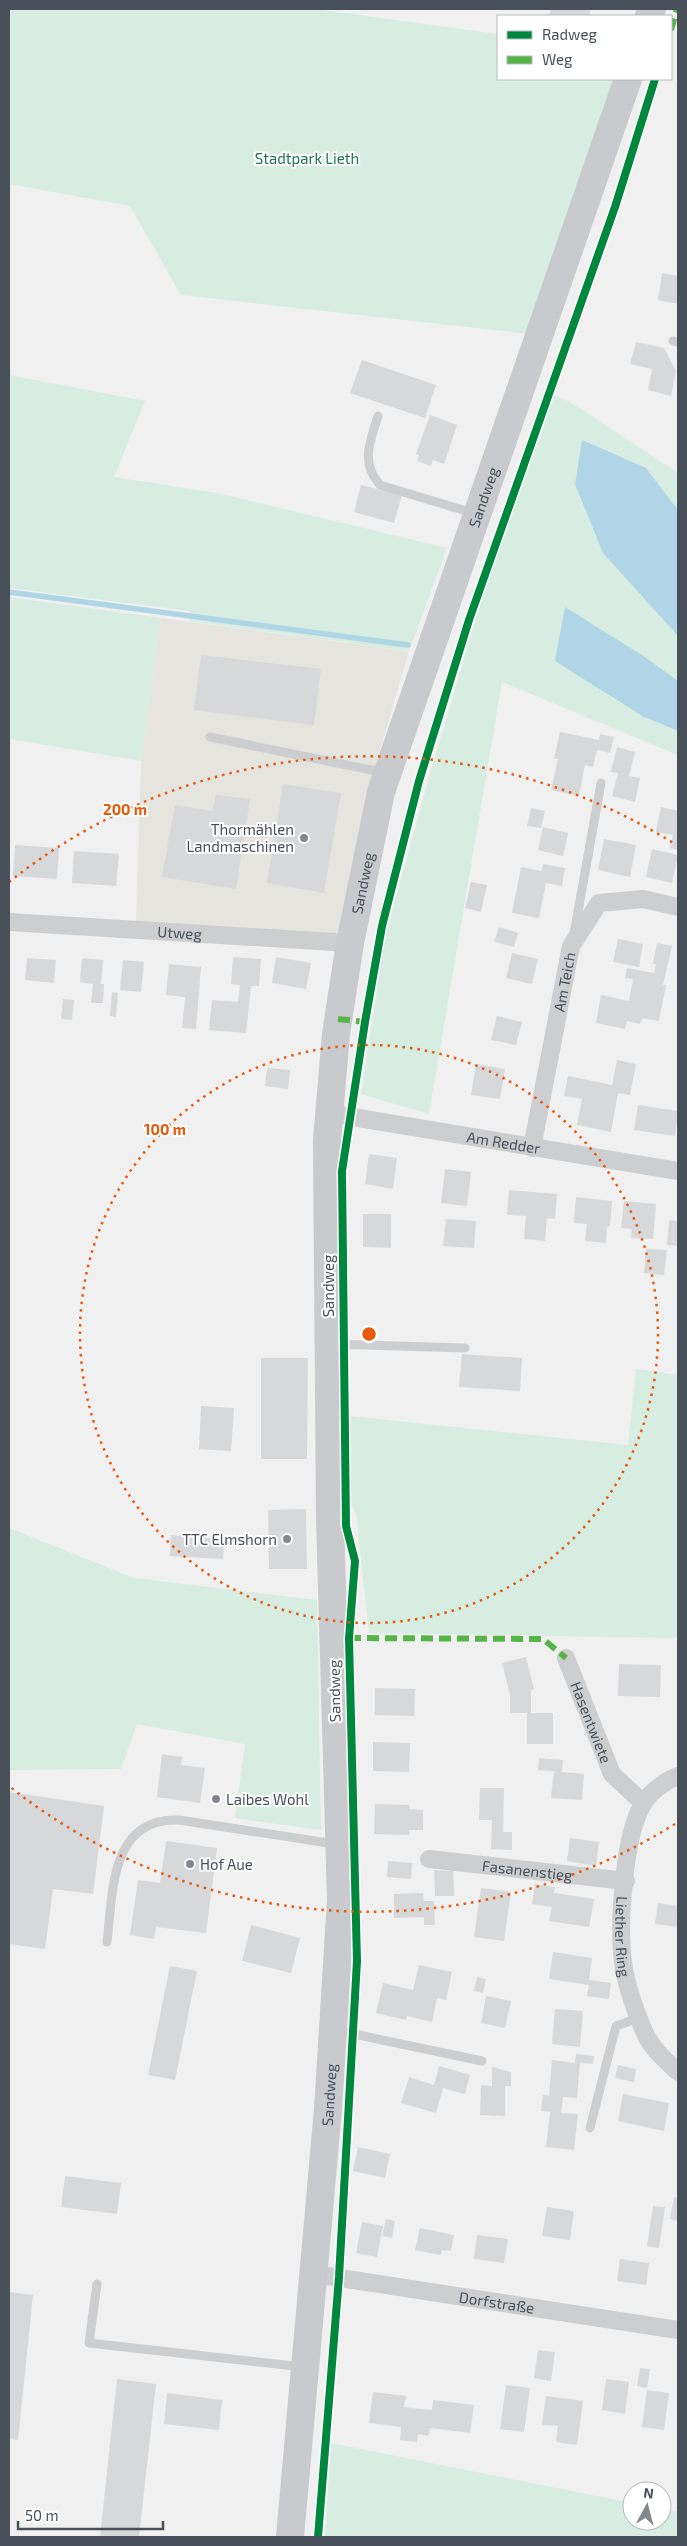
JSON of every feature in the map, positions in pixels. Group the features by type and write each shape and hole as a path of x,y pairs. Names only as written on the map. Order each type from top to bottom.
{"main road":[{"name":"Sandweg","path":"290,2537 314,2274 341,1900 338,1844 328,1344 328,1113 336,1034 350,943 386,774 478,515 628,80"}],"street":[{"name":"Am Teich","path":"532,1148 571,946 600,903 643,899 678,907"},
{"name":"Utweg","path":"9,922 350,943"},
{"name":"Am Redder","path":"328,1113 678,1171"},
{"name":"Hasentwiete","path":"566,1658 612,1774 643,1804"},
{"name":"Liether Ring","path":"678,1776 665,1781 643,1804 631,1835 621,1931 623,1962 629,1990 645,2033 658,2054 678,2072"},
{"name":"Fasanenstieg","path":"430,1859 626,1881"},
{"name":"Dorfstraße","path":"314,2274 678,2330"}],"lane":[{"path":"378,416 367,451 370,474 380,485 478,515"},
{"path":"210,737 386,774"},
{"path":"571,946 601,783"},
{"path":"328,1344 465,1348"},
{"path":"107,1942 113,1891 124,1847 132,1837 153,1823 164,1819 179,1820 338,1844"},
{"path":"590,2128 616,2026 639,2018"},
{"path":"333,2030 482,2061"},
{"path":"97,2284 89,2343 306,2367"}],"shaded area":[{"path":"161,618 409,651 368,792 342,935 136,922 141,761"}],"green space":[{"name":"Stadtpark Lieth","path":"9,9 315,9 497,34 497,80 628,80 540,335 181,295 130,206 9,184"},
{"path":"9,375 145,401 114,477 217,493 447,548 409,651 189,621 189,611 9,588"},
{"path":"550,393 572,403 678,473 678,510 646,468 603,553 678,636 678,681 645,657 565,608 644,717 678,731 678,755 502,682 429,1114 361,1094 385,937 475,621"},
{"path":"9,597 161,618 141,761 9,739"},
{"path":"636,1369 678,1375 678,1638 369,1633 356,1514 350,1502 350,1416 628,1445"},
{"path":"9,1528 134,1578 317,1600 321,1830 235,1818 245,1744 137,1724 121,1769 9,1770"},
{"path":"331,2443 622,2501 622,2531 672,2531 672,2511 678,2512 678,2537 325,2537"}],"water":[{"path":"582,440 646,468 678,510 678,636 603,553 575,484"},
{"path":"565,607 645,657 678,681 678,731 644,717 555,661"}],"building":[{"path":"551,9 591,9 589,15 549,15"},
{"path":"662,273 678,276 678,304 658,300"},
{"path":"636,342 664,348 676,371 671,396 648,390 652,369 630,364"},
{"path":"362,360 436,385 425,418 350,393"},
{"path":"430,415 457,425 444,464 433,460 431,466 417,461 419,455 416,454"},
{"path":"361,485 402,495 394,523 354,512"},
{"path":"201,655 321,669 314,725 194,710"},
{"path":"560,732 599,740 600,734 614,737 610,753 597,750 593,767 585,765 579,796 551,790 558,759 554,759"},
{"path":"617,747 635,752 629,776 640,778 635,802 612,796 618,773 611,772"},
{"name":"Thormählen Landmaschinen","path":"283,784 341,793 324,893 267,883"},
{"path":"216,795 250,799 236,889 162,877 175,805 212,811"},
{"path":"661,807 678,811 678,850 670,848 673,835 656,832"},
{"path":"531,808 545,811 541,828 527,826"},
{"path":"543,827 568,833 563,856 538,850"},
{"path":"604,839 636,845 630,877 598,870"},
{"path":"15,845 59,848 57,879 13,876"},
{"path":"652,849 678,855 672,883 646,877"},
{"path":"74,851 119,854 116,886 72,883"},
{"path":"543,864 565,868 562,886 546,883 539,918 512,913 521,867 542,871"},
{"path":"471,882 487,885 481,912 465,908"},
{"path":"499,927 518,933 514,947 494,942"},
{"path":"618,939 643,944 639,967 613,962"},
{"path":"657,943 672,946 663,985 666,985 659,1021 642,1018 640,1024 627,1021 625,1029 596,1023 601,995 629,1001 633,979 625,978 627,968 654,973 656,964 653,964"},
{"path":"512,953 538,959 532,984 506,978"},
{"path":"233,957 261,959 259,986 251,986 246,1033 209,1030 212,1000 238,1002 240,985 231,984"},
{"path":"276,957 311,963 306,989 272,983"},
{"path":"27,958 56,960 54,983 25,980"},
{"path":"82,958 103,960 101,984 104,984 103,1003 91,1003 93,984 80,982"},
{"path":"123,960 144,962 141,992 120,990"},
{"path":"169,964 201,967 196,1029 182,1028 185,997 166,995"},
{"path":"112,992 118,993 116,1017 110,1016"},
{"path":"63,999 74,1000 72,1020 61,1019"},
{"path":"497,1016 522,1022 516,1045 491,1040"},
{"path":"617,1060 636,1064 630,1095 618,1093 611,1132 577,1125 582,1099 564,1096 568,1076 612,1085"},
{"path":"476,1064 505,1069 500,1099 471,1095"},
{"path":"267,1068 290,1070 288,1089 265,1086"},
{"path":"638,1105 678,1111 675,1136 634,1130"},
{"path":"369,1154 397,1158 393,1189 365,1184"},
{"path":"445,1169 471,1172 467,1206 441,1203"},
{"path":"509,1190 557,1194 555,1219 547,1218 545,1241 524,1239 526,1216 507,1215"},
{"path":"576,1197 612,1201 610,1226 607,1226 606,1243 585,1241 587,1224 574,1223"},
{"path":"624,1201 656,1204 653,1239 631,1238 632,1229 621,1228"},
{"path":"363,1214 391,1214 391,1248 363,1247"},
{"path":"446,1219 476,1221 474,1248 443,1246"},
{"path":"669,1220 678,1221 678,1246 667,1245"},
{"path":"646,1249 667,1250 664,1275 644,1273"},
{"path":"462,1354 522,1358 520,1391 459,1387"},
{"path":"261,1358 308,1358 307,1459 261,1459"},
{"path":"201,1406 234,1408 231,1451 199,1449"},
{"name":"TTC Elmshorn","path":"306,1509 307,1569 269,1569 268,1510"},
{"path":"171,1535 224,1539 223,1559 170,1556"},
{"path":"526,1657 534,1689 531,1690 531,1713 553,1713 553,1744 527,1744 527,1713 510,1713 510,1695 502,1663"},
{"path":"619,1664 661,1665 660,1697 618,1696"},
{"path":"375,1688 415,1689 414,1716 375,1715"},
{"path":"373,1742 410,1743 409,1772 373,1771"},
{"path":"162,1754 182,1757 181,1765 205,1768 200,1803 157,1797"},
{"path":"539,1758 563,1760 562,1772 584,1774 582,1800 551,1798 554,1771 538,1770"},
{"path":"480,1788 504,1788 503,1832 512,1832 512,1850 491,1849 492,1820 479,1820"},
{"path":"9,1792 104,1806 93,1894 53,1889 45,1949 9,1944"},
{"path":"375,1804 409,1805 409,1809 423,1810 423,1830 409,1830 409,1835 374,1834"},
{"path":"570,1838 599,1842 596,1866 567,1861"},
{"path":"166,1841 217,1848 206,1933 156,1927 154,1939 130,1935 138,1880 160,1883"},
{"path":"388,1861 412,1863 411,1879 387,1877"},
{"path":"434,1870 453,1871 454,1896 435,1896"},
{"path":"535,1884 555,1887 554,1893 594,1899 589,1927 549,1921 552,1907 532,1904"},
{"path":"481,1888 511,1892 504,1941 474,1937"},
{"path":"423,1893 424,1901 434,1901 435,1925 424,1925 424,1917 394,1918 394,1894"},
{"path":"658,1903 678,1906 678,1927 655,1924"},
{"path":"251,1925 300,1938 291,1973 242,1961"},
{"path":"553,1952 592,1958 589,1980 611,1983 609,1999 587,1996 589,1985 549,1979"},
{"path":"419,1965 452,1972 446,2000 437,1998 432,2022 407,2016 406,2020 376,2013 383,1983 413,1990"},
{"path":"170,1966 197,1971 175,2080 148,2075"},
{"path":"477,1977 486,1979 483,1993 474,1991"},
{"path":"486,1996 511,2001 505,2028 481,2023"},
{"path":"555,2009 583,2011 580,2047 552,2044"},
{"path":"576,2054 594,2056 593,2064 580,2063 577,2098 563,2097 561,2113 578,2114 574,2150 546,2147 550,2112 541,2111 543,2095 549,2096 552,2060 575,2063"},
{"path":"618,2065 636,2069 634,2082 615,2078"},
{"path":"439,2066 470,2075 465,2094 443,2088 436,2113 401,2103 409,2077 434,2085"},
{"path":"492,2067 511,2072 511,2086 505,2086 505,2116 480,2115 481,2085 492,2086"},
{"path":"623,2094 669,2103 664,2131 618,2121"},
{"path":"358,2147 390,2154 385,2178 353,2171"},
{"path":"65,2176 121,2183 117,2214 61,2207"},
{"path":"674,2197 678,2198 678,2221 670,2219"},
{"path":"653,2206 665,2207 659,2248 647,2246"},
{"path":"547,2207 574,2211 570,2240 542,2236"},
{"path":"386,2219 395,2221 392,2238 382,2236"},
{"path":"362,2222 383,2226 377,2257 356,2253"},
{"path":"420,2228 454,2235 451,2251 442,2250 441,2255 415,2250"},
{"path":"477,2235 508,2239 504,2263 474,2259"},
{"path":"620,2259 649,2263 646,2285 617,2281"},
{"path":"9,2292 33,2295 18,2440 9,2439"},
{"path":"538,2350 555,2352 551,2381 534,2378"},
{"path":"640,2368 650,2369 647,2388 637,2386"},
{"path":"117,2379 156,2384 139,2537 100,2537"},
{"path":"606,2379 629,2382 625,2414 602,2410"},
{"path":"506,2385 530,2388 524,2432 500,2429"},
{"path":"647,2390 669,2393 664,2430 642,2427"},
{"path":"373,2392 406,2396 404,2407 432,2410 433,2400 474,2405 470,2433 430,2428 428,2436 418,2434 417,2442 400,2440 401,2427 369,2423"},
{"path":"167,2393 222,2400 219,2430 164,2424"},
{"path":"546,2396 583,2401 577,2445 556,2442 558,2426 542,2425"}],"waterway":[{"path":"9,592 408,645"}],"marked path":[{"path":"672,26 677,9"},
{"path":"338,1019 365,1022"},
{"path":"349,1638 543,1639 566,1658"}],"cycle path":[{"path":"318,2537 339,2277 357,1961 349,1638 355,1561 346,1526 342,1171 382,926 419,781 469,620 615,207 655,80"}],"place":[{"name":"Thormählen Landmaschinen","path":"304,838"},
{"name":"TTC Elmshorn","path":"287,1539"},
{"name":"Laibes Wohl","path":"216,1799"},
{"name":"Hof Aue","path":"190,1864"}]}
